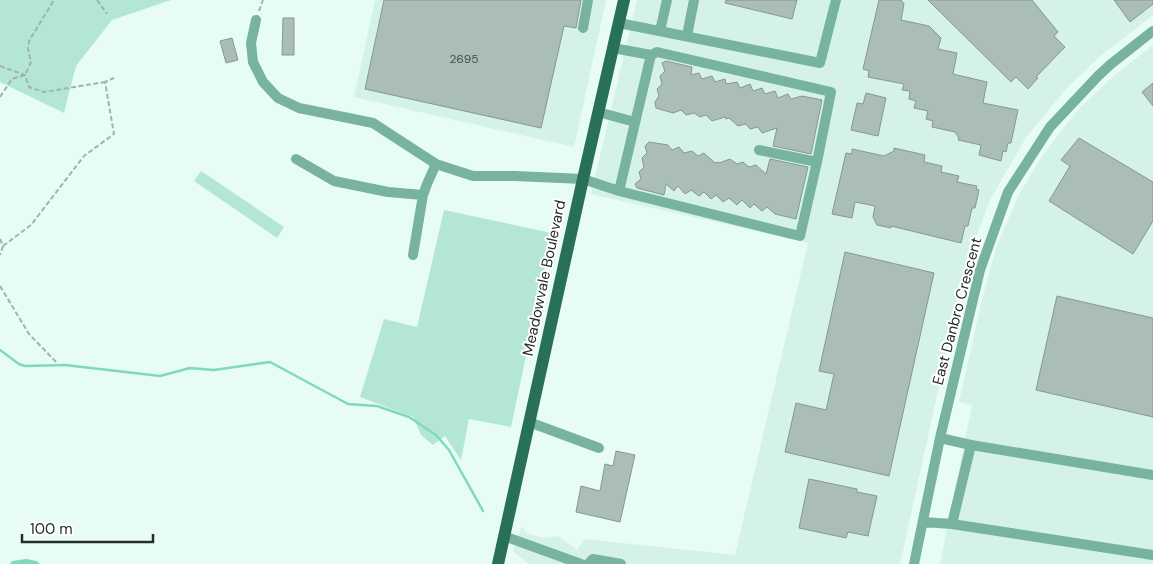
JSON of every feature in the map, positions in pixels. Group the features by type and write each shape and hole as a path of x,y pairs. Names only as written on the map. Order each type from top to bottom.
{"main road":[{"name":"Meadowvale Boulevard","path":"498,564 624,0"}],"street":[{"path":"583,28 588,0"},
{"path":"660,31 667,0"},
{"path":"687,36 694,0"},
{"path":"619,22 820,63 836,0"},
{"path":"256,20 251,43 254,62 263,82 278,98 299,108 373,123 436,164 474,176 583,179 619,191 800,236 831,92 657,52 651,55 613,48"},
{"name":"East Danbro Crescent","path":"914,564 940,438 980,270 1008,192 1050,127 1098,76 1153,31"},
{"path":"619,191 651,55"},
{"path":"598,112 635,122"},
{"path":"759,150 817,162"},
{"path":"296,159 334,181 388,192 423,195"},
{"path":"413,255 423,195 436,164"},
{"path":"529,422 599,448"},
{"path":"940,438 971,445 1153,475"},
{"path":"952,524 971,445"},
{"path":"924,522 952,524 1153,554"},
{"path":"504,536 581,564"},
{"path":"588,564 593,558 621,564"}],"path":[{"path":"54,0 29,41 28,49 31,62 25,75 29,87 44,92 104,82 114,78"},
{"path":"96,0 107,14"},
{"path":"256,20 263,0"},
{"path":"0,66 25,75"},
{"path":"0,97 12,79 25,75"},
{"path":"0,254 3,246 31,226 84,156 114,134 104,82"},
{"path":"0,239 3,246"},
{"path":"0,286 29,334 57,363"}],"shaded area":[{"path":"0,0 171,0 112,20 76,66 64,113 0,82"},
{"path":"375,0 606,0 574,147 354,97"},
{"path":"637,0 1153,0 1153,15 1098,58 1065,90 1025,139 990,200 971,251 962,282 900,564 529,564 513,551 522,527 528,534 545,538 558,536 577,550 584,539 735,555 808,243 591,194"},
{"path":"1153,45 1153,564 940,564 972,405 959,402 981,304 996,248 1018,196 1042,156 1076,112 1110,79"},
{"path":"201,171 284,227 277,238 194,181"},
{"path":"444,210 552,233 511,427 469,419 461,460 445,436 433,445 421,435 413,417 360,397 384,319 417,327"},
{"path":"26,559 37,561 40,564 10,564 12,561"}],"building":[{"path":"384,0 581,0 576,28 564,26 541,128 365,89"},
{"path":"726,0 797,0 792,19 725,3"},
{"path":"879,0 901,0 904,4 901,20 929,26 941,38 938,49 957,53 953,74 987,82 983,103 1018,110 1011,143 1008,143 1006,152 1003,151 1001,161 979,155 981,145 958,140 959,138 955,132 932,127 933,121 926,119 928,111 914,108 916,101 909,99 910,91 902,90 904,84 868,77 869,71 863,69"},
{"path":"928,0 1032,0 1058,32 1054,36 1065,47 1036,77 1038,78 1028,89 1016,77 1011,82"},
{"path":"1114,0 1153,0 1153,4 1130,22"},
{"path":"283,18 294,18 294,55 282,55"},
{"path":"232,38 238,60 226,63 220,41"},
{"path":"666,61 692,67 691,75 699,73 702,79 712,76 715,82 725,79 726,84 737,82 740,88 750,84 753,91 762,88 765,94 775,91 778,98 788,94 791,99 802,96 822,100 811,154 773,146 777,128 762,133 758,127 750,129 746,124 738,126 725,117 712,121 706,115 700,117 694,113 686,115 681,110 673,113 656,108 655,102 659,96 657,89 662,84 660,76 665,71 662,63"},
{"path":"1153,83 1153,106 1142,92"},
{"path":"866,93 886,98 878,136 851,130 857,103 863,104"},
{"path":"1079,138 1153,182 1153,221 1133,254 1049,201 1070,166 1061,160"},
{"path":"649,142 668,145 672,150 679,147 684,153 692,151 698,156 704,153 715,163 730,159 737,164 743,162 749,167 756,165 766,174 770,159 808,167 796,219 775,214 767,207 762,211 754,204 750,208 742,200 737,205 729,198 723,202 716,195 711,199 704,192 699,196 691,190 685,194 678,186 674,191 666,184 664,195 637,188 635,184 641,179 639,172 644,167 642,158 647,153 645,146"},
{"path":"894,148 925,155 924,162 942,166 941,172 959,176 957,182 977,186 976,189 979,190 975,208 972,208 968,226 965,226 961,243 891,226 891,228 877,225 873,217 875,206 855,202 852,218 832,214 846,153 852,154 852,149 884,156 894,151"},
{"path":"845,252 934,273 889,476 785,452 796,403 826,410 834,374 819,371"},
{"path":"1057,296 1153,318 1153,417 1036,390"},
{"path":"616,451 635,455 620,522 576,512 581,486 600,491 605,464 613,466"},
{"path":"809,479 857,489 857,492 877,496 868,536 848,532 846,538 799,528"}],"waterway":[{"path":"0,350 19,364 25,366 65,365 160,376 190,368 214,370 270,362 348,404 377,406 409,417 436,435 449,450 483,511"}]}
